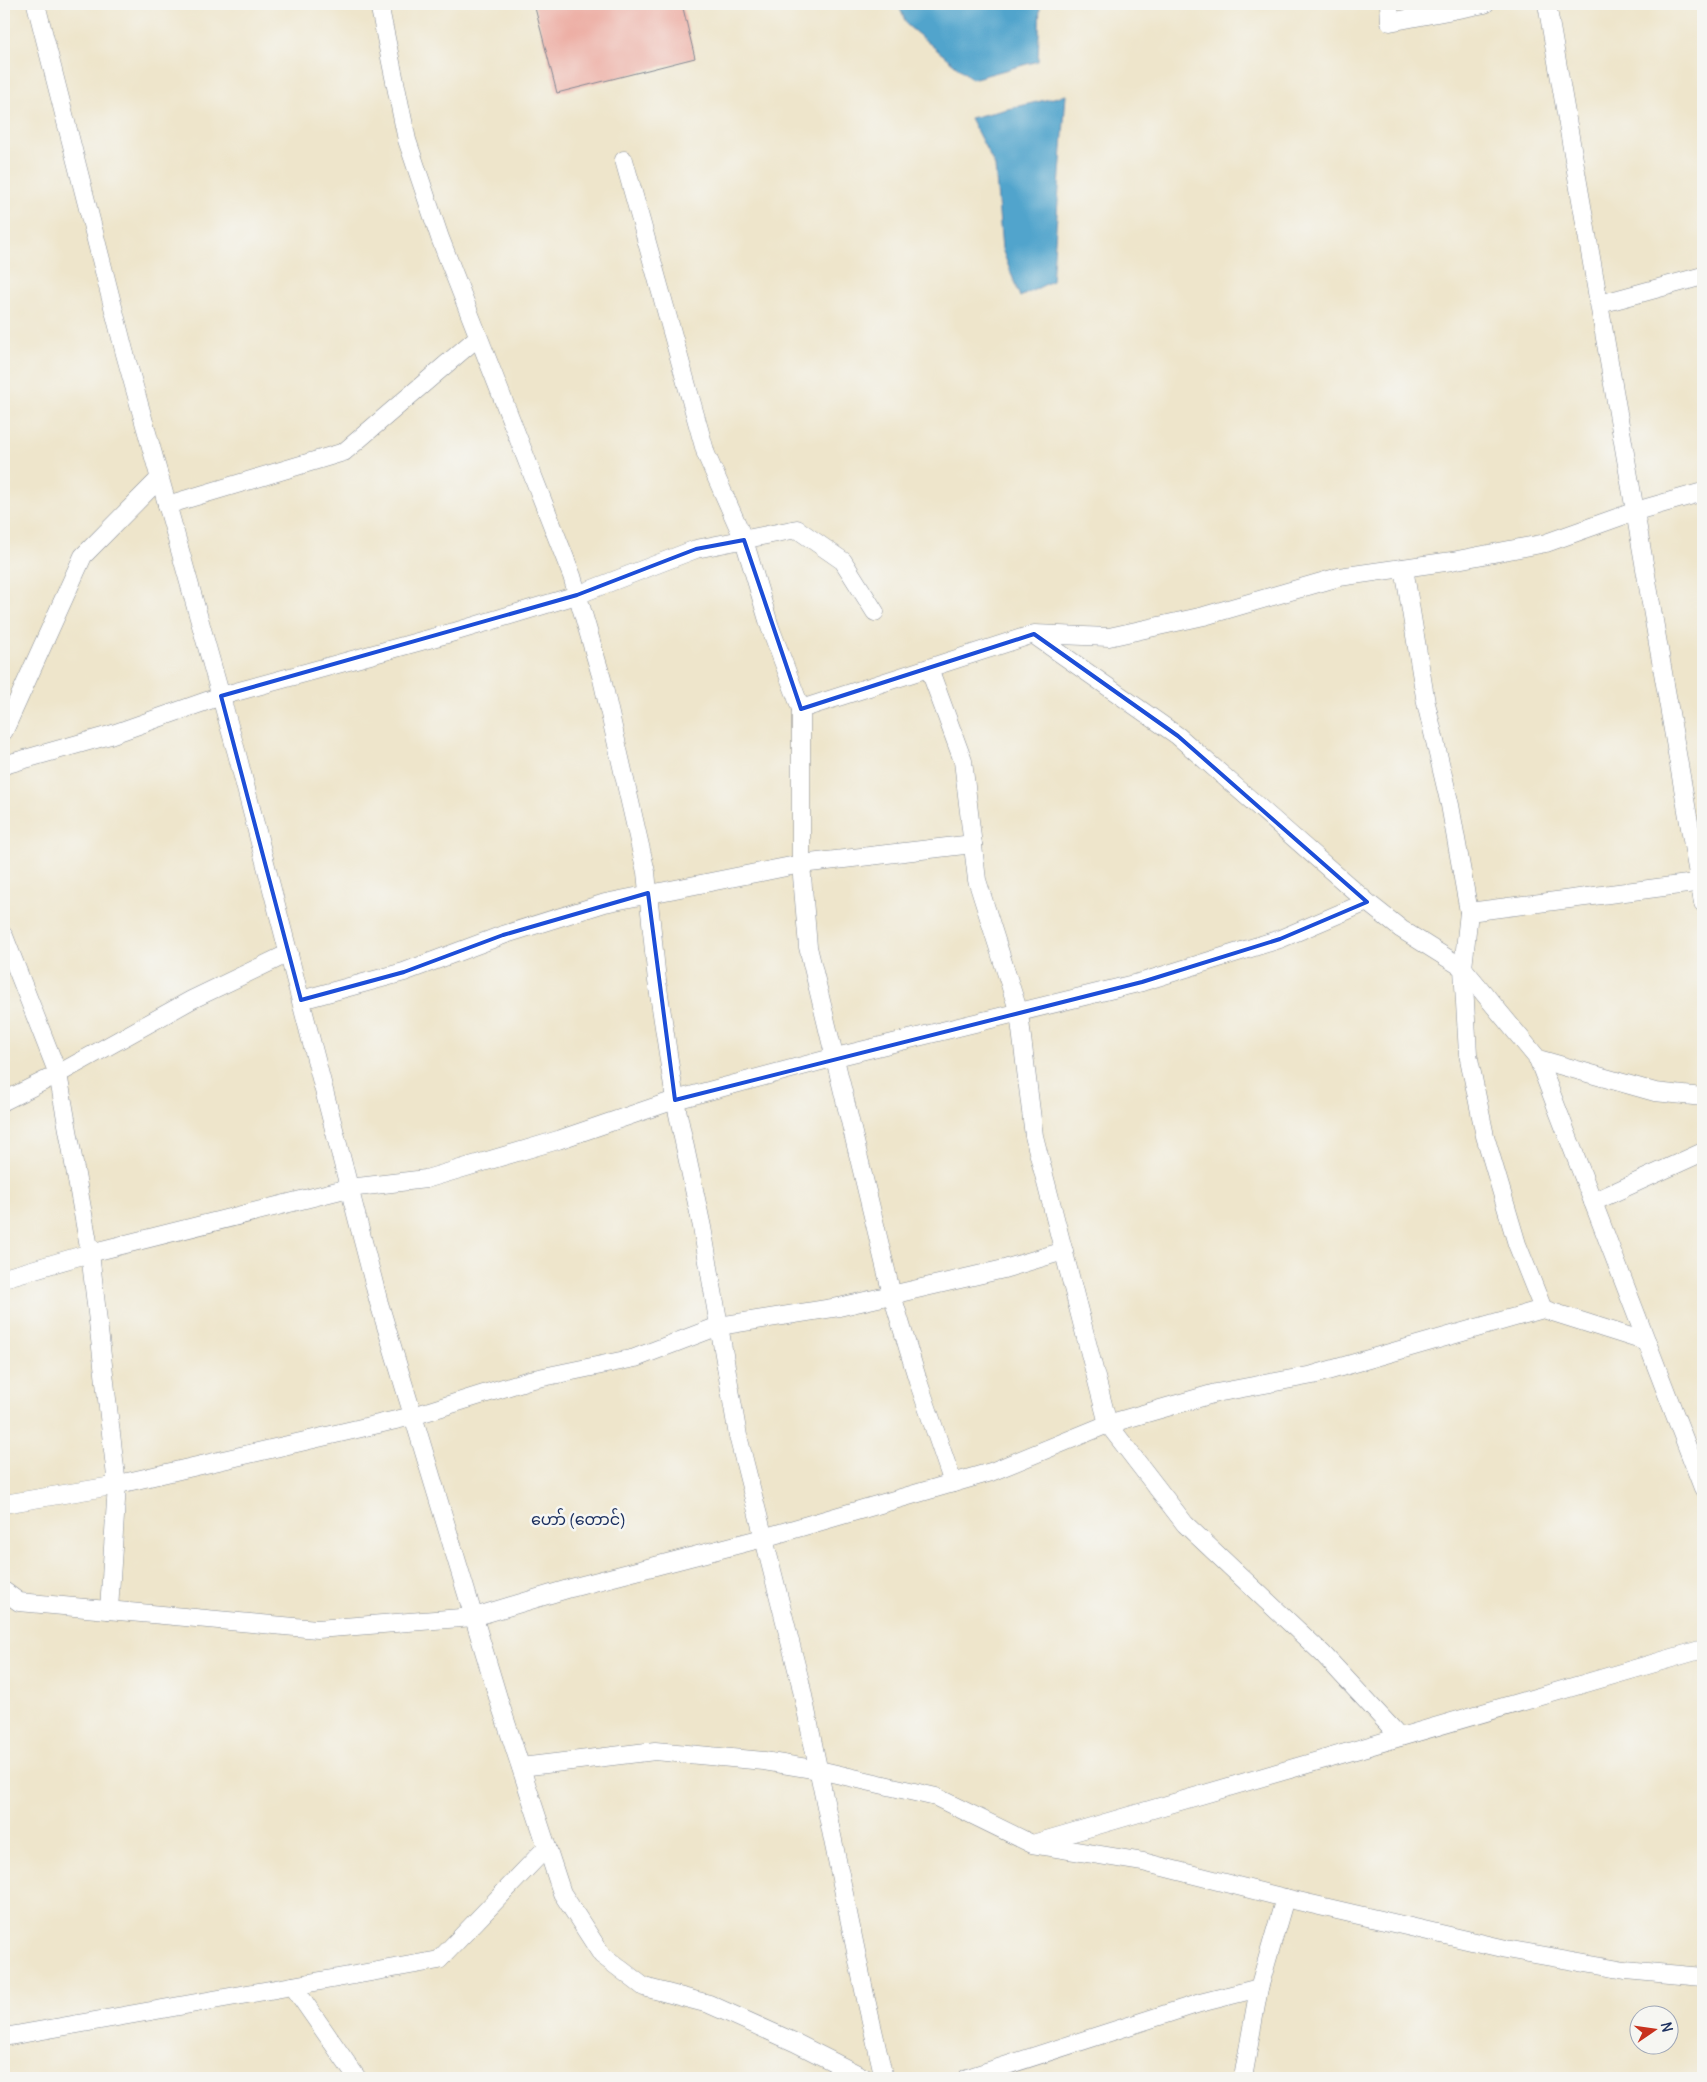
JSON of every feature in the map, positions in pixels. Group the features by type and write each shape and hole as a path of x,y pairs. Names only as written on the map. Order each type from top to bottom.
{"street":[{"path":"36,4 125,354 221,696 379,1303 474,1617 562,1893 602,1956 644,1987 709,2004 794,2042 865,2078"},
{"path":"379,4 407,140 440,238 572,576 610,714 646,872 657,981 675,1100 702,1227 738,1436 800,1681 884,2078"},
{"path":"1389,4 1390,22 1485,4"},
{"path":"1547,4 1701,882 1703,903"},
{"path":"624,160 706,454 744,540 770,627 801,709 801,864 808,947 892,1294 918,1381 953,1483"},
{"path":"1600,304 1703,276"},
{"path":"167,505 344,452 478,337"},
{"path":"4,731 83,556 160,478"},
{"path":"801,709 1034,634 1109,638 1204,616 1338,577 1452,561 1546,543 1636,511 1703,492"},
{"path":"4,766 110,735 221,696 454,632 577,595 696,549 797,529 843,561 874,612"},
{"path":"1404,568 1426,703 1450,805 1469,912 1464,968 1468,1054 1485,1136 1517,1244 1543,1309"},
{"path":"1034,634 1178,736 1367,902 1401,929 1464,968 1538,1059 1703,1488"},
{"path":"928,668 963,761 977,880 1019,1013 1034,1136 1108,1424 1185,1524 1323,1654 1400,1737"},
{"path":"301,1000 404,972 503,935 606,903 648,893 801,864 973,844"},
{"path":"1469,912 1595,898 1701,882"},
{"path":"4,1278 90,1252 349,1188 426,1179 558,1140 675,1100 836,1057 1142,982 1280,939 1367,902"},
{"path":"4,936 58,1074 90,1252 118,1485 109,1610"},
{"path":"4,1101 58,1074 192,1000 289,953"},
{"path":"1538,1059 1655,1092 1703,1097"},
{"path":"1593,1202 1703,1152"},
{"path":"4,1504 118,1485 413,1416 529,1380 635,1358 719,1326 839,1307 1004,1269 1064,1251"},
{"path":"4,1591 19,1602 317,1629 474,1617 571,1588 763,1538 992,1472 1108,1424 1216,1393 1313,1375 1543,1309 1647,1342"},
{"path":"1032,1844 1703,1649"},
{"path":"521,1767 655,1751 764,1761 819,1770 936,1797 1032,1844 1143,1862 1285,1898 1506,1949 1625,1970 1703,1977"},
{"path":"4,2037 439,1960 547,1847"},
{"path":"1242,2078 1259,1988 1285,1898"},
{"path":"293,1986 357,2078"},
{"path":"967,2078 1200,2003 1259,1988"}],"highlighted area":[{"path":"744,540 801,709 1034,634 1178,736 1367,902 1280,939 1142,982 675,1100 648,893 503,935 404,972 301,1000 221,696 577,595 696,549"}],"water":[{"path":"898,4 1040,4 1038,61 972,79 907,25"},
{"path":"1066,95 1052,281 1020,297 1002,249 995,166 970,118"}],"building":[{"path":"534,4 682,4 695,58 557,93"}],"district":[{"name":"ဟော် (တောင်)","path":"578,1519"}]}
